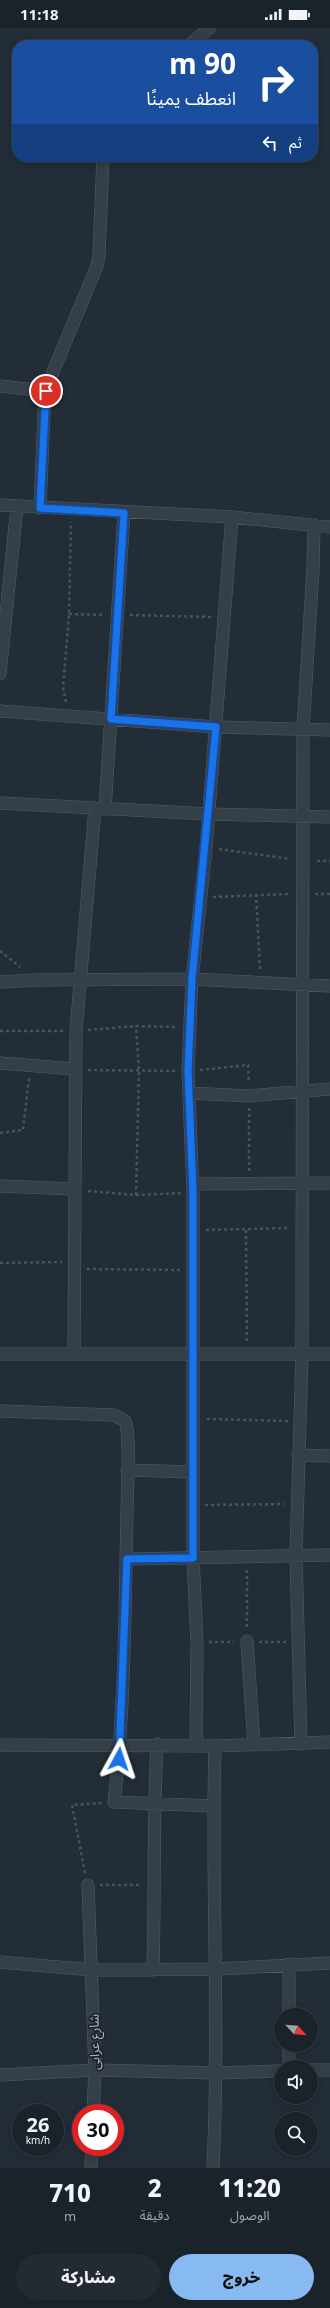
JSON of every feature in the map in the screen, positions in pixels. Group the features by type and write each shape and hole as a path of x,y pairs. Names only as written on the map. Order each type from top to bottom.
{"street":[{"path":"194,40 210,28"},
{"path":"40,508 46,391 97,266 99,255 103,162"},
{"path":"0,386 46,391"},
{"path":"0,505 124,513 232,517 330,527"},
{"path":"0,674 17,506"},
{"path":"74,1353 75,1265 73,1189 74,1069 76,1031 80,979 111,719 124,513"},
{"path":"196,1745 197,1643 193,1558 193,1189 188,1071 192,979 209,814 226,617 232,517"},
{"path":"301,1744 296,1555 302,1355 302,1091 304,985 302,894 304,817 303,730 313,568 314,525"},
{"path":"0,711 216,727 330,730"},
{"path":"0,803 209,814 330,817"},
{"path":"0,982 80,979 192,979 330,986"},
{"path":"0,1063 74,1069"},
{"path":"189,1093 249,1096 330,1089"},
{"path":"193,1189 249,1184 302,1182 330,1183"},
{"path":"0,1186 73,1189"},
{"path":"0,1354 330,1354"},
{"path":"0,1411 118,1416 123,1418 126,1425 127,1559 121,1745 114,1802 213,1806"},
{"path":"298,1455 330,1456"},
{"path":"127,1470 193,1472"},
{"path":"127,1559 330,1555"},
{"path":"247,1641 254,1745"},
{"path":"0,1745 157,1744 215,1746 330,1742"},
{"path":"153,1970 156,1885 154,1803 157,1744"},
{"path":"213,2168 217,2073 213,1806 215,1746"},
{"name":"شارع عرابى","path":"88,1885 95,2070 93,2104"},
{"path":"0,1963 92,1970 216,1969 330,1963"},
{"path":"289,1964 289,2008"},
{"path":"0,2075 95,2070 217,2073 274,2071"},
{"path":"318,2070 330,2070"},
{"path":"91,2168 92,2156"}],"path":[{"path":"68,715 63,688 69,614 71,509"},
{"path":"69,614 226,617"},
{"path":"206,848 303,861"},
{"path":"201,898 256,894 302,894"},
{"path":"256,894 260,982"},
{"path":"0,951 36,980"},
{"path":"0,1031 76,1031 136,1026 191,1027"},
{"path":"136,1026 139,1071 136,1195"},
{"path":"0,1133 23,1130 30,1065"},
{"path":"74,1069 188,1071 248,1065 249,1184"},
{"path":"73,1189 136,1195 193,1189"},
{"path":"193,1230 302,1228"},
{"path":"246,1230 247,1354"},
{"path":"0,1263 193,1270"},
{"path":"194,1418 300,1421"},
{"path":"194,1505 297,1504"},
{"path":"246,1557 247,1641"},
{"path":"197,1643 247,1641 298,1642"},
{"path":"114,1802 72,1805 88,1885 156,1885"}],"route":[{"path":"46,391 40,508 124,513 111,719 216,727 206,848 192,979 188,1071 193,1193 193,1558 127,1559 121,1745 119,1759"}]}
